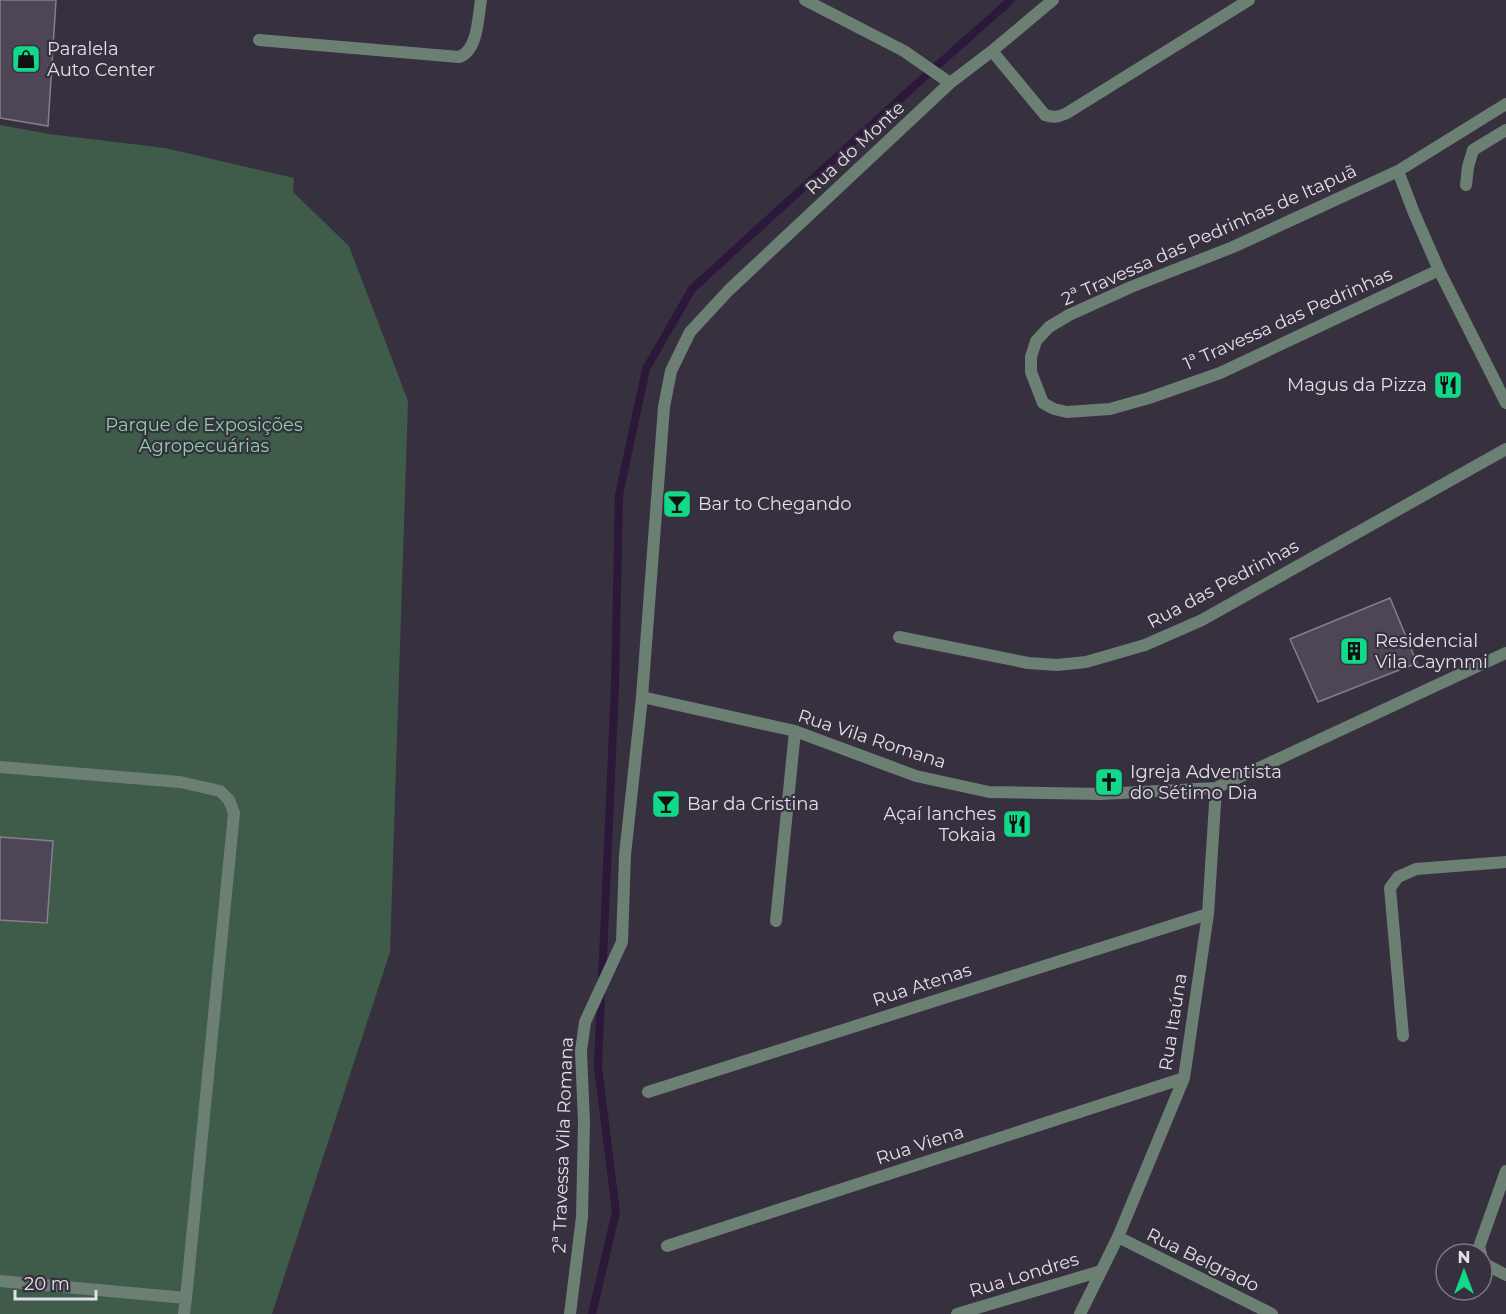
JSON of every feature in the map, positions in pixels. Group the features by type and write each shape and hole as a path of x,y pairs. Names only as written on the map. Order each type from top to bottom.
{"street":[{"path":"259,40 459,57 465,55 470,49 474,39 481,0"},
{"path":"805,0 910,56 950,83"},
{"name":"Rua do Monte","path":"642,697 664,407 671,371 690,332 729,290 950,83 1053,0"},
{"path":"992,51 1045,115 1059,117 1249,0"},
{"name":"2ª Travessa das Pedrinhas de Itapuã","path":"1031,372 1031,357 1036,341 1049,327 1069,315 1131,286 1233,247 1398,171 1506,104"},
{"path":"1466,185 1473,150 1506,130"},
{"path":"1398,171 1439,270 1506,403"},
{"name":"1ª Travessa das Pedrinhas","path":"1031,372 1043,403 1054,409 1067,412 1110,409 1220,373 1439,270"},
{"name":"Rua das Pedrinhas","path":"899,637 1028,663 1057,665 1086,662 1145,645 1202,620 1506,449"},
{"name":"Rua Vila Romana","path":"642,697 795,731 916,776 989,792 1102,794 1216,788 1506,653"},
{"name":"2ª Travessa Vila Romana","path":"570,1314 582,1217 584,1122 581,1051 585,1023 622,942 625,855 642,697"},
{"path":"776,921 795,731"},
{"path":"0,767 180,782 220,790 229,800 234,813 184,1314"},
{"name":"Rua Itaúna","path":"1080,1314 1118,1237 1184,1078 1208,914 1216,788"},
{"path":"1403,1036 1390,888 1398,877 1416,869 1506,862"},
{"name":"Rua Atenas","path":"648,1092 1208,914"},
{"name":"Rua Viena","path":"667,1246 1184,1078"},
{"path":"1481,1242 1506,1171"},
{"name":"Rua Belgrado","path":"1118,1237 1272,1314"},
{"name":"Rua Londres","path":"957,1314 1101,1271"},
{"path":"0,1281 186,1298"}],"green space":[{"name":"Parque de Exposições Agropecuárias","path":"0,125 49,134 165,148 294,178 293,192 349,246 408,401 390,952 272,1314 0,1314"}],"building":[{"name":"Paralela Auto Center","path":"0,0 56,0 48,126 0,118"},
{"name":"Residencial Vila Caymmi","path":"1390,598 1417,663 1318,702 1290,639"},
{"path":"0,837 53,841 47,923 0,920"}],"waterway":[{"path":"602,980 615,686 619,495 646,369 692,289 1011,0"},
{"path":"592,1314 616,1212 598,1067 601,993"}],"place":[{"name":"Paralela Auto Center","path":"26,59"},
{"name":"Magus da Pizza","path":"1448,385"},
{"name":"Bar to Chegando","path":"677,504"},
{"name":"Residencial Vila Caymmi","path":"1354,651"},
{"name":"Igreja Adventista do Sétimo Dia","path":"1109,782"},
{"name":"Bar da Cristina","path":"666,804"},
{"name":"Açaí lanches Tokaia","path":"1017,824"}]}
